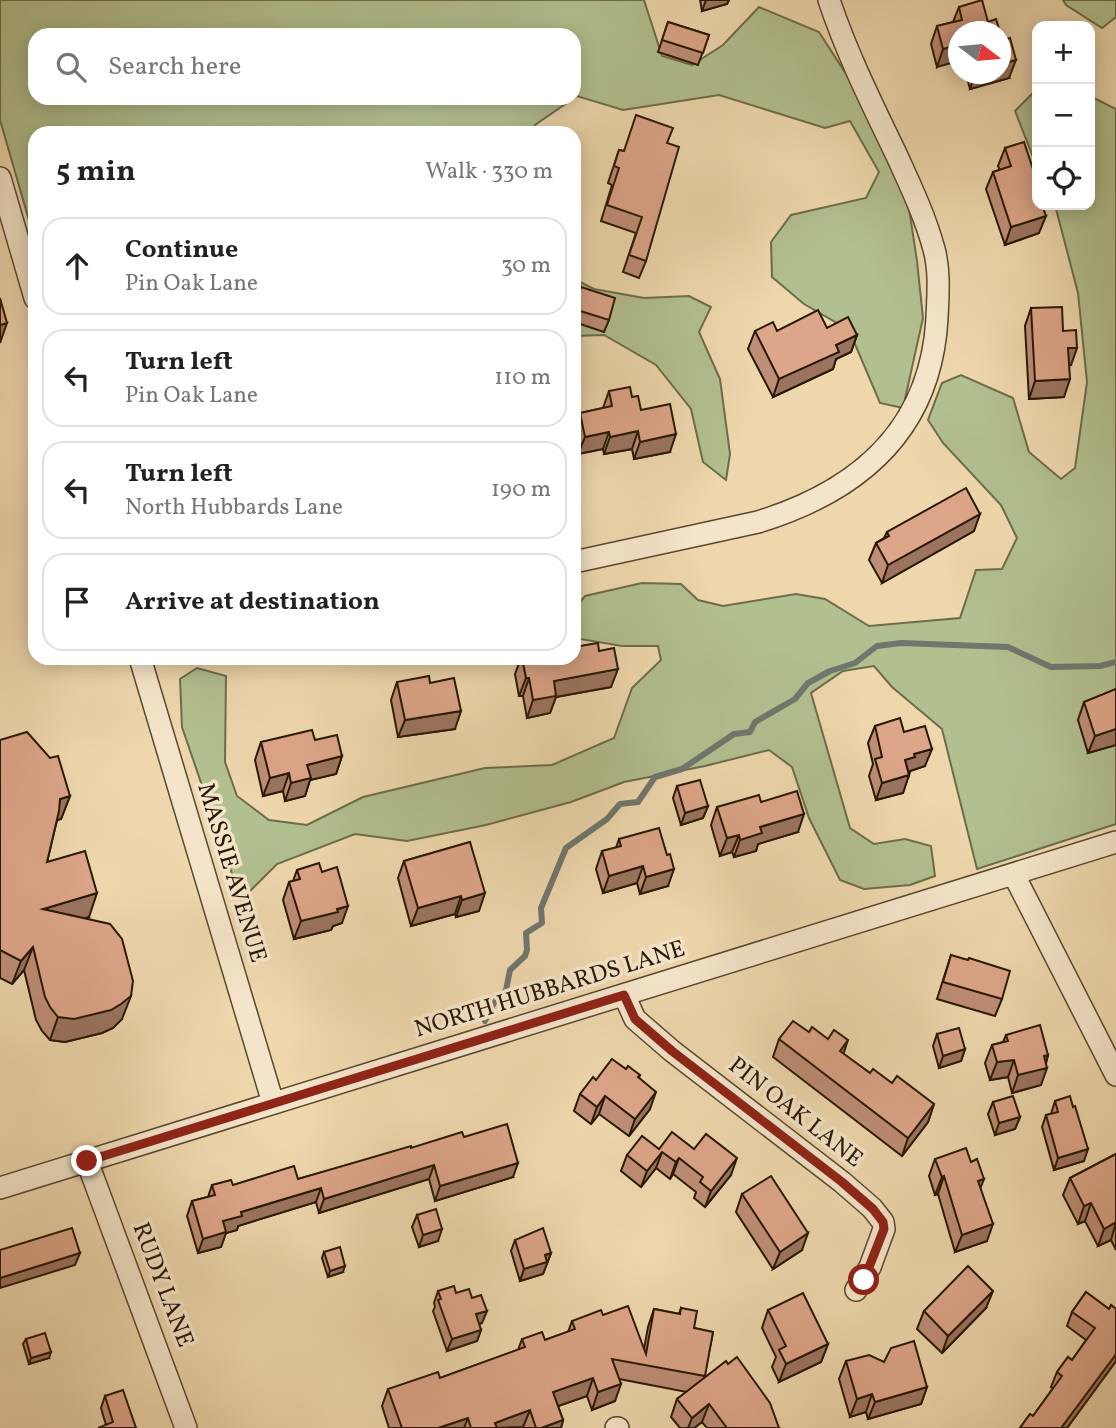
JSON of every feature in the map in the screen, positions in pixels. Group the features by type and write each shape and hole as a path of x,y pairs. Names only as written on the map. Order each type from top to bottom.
{"street":[{"path":"581,560 758,522 822,498 874,461 900,429 921,389 936,334 938,292 935,253 924,215 842,40 829,0"},
{"path":"0,178 28,274"},
{"name":"MASSIE AVENUE","path":"144,665 273,1103"},
{"name":"NORTH HUBBARDS LANE","path":"0,1188 1116,842"},
{"path":"1014,875 1116,1075"},
{"name":"PIN OAK LANE","path":"624,995 635,1019 672,1051 873,1209 883,1222 884,1229 870,1267 856,1290"},
{"name":"RUDY LANE","path":"87,1161 187,1428"}],"green space":[{"path":"0,0 644,0 662,56 692,65 723,45 759,7 819,32 864,102 907,195 923,318 903,408 880,403 849,330 804,304 772,277 771,242 791,215 866,198 879,172 850,121 825,128 719,95 623,110 581,97 581,28 28,28 28,105 564,105 534,126 28,126 28,217 0,120"},
{"path":"1063,0 1116,0 1116,17 1102,28 1095,21 1066,5"},
{"path":"1032,94 1032,154 1015,111"},
{"path":"1095,98 1116,109 1116,824 977,869 942,729 892,687 874,666 843,671 811,693 850,828 874,844 905,839 931,846 935,876 910,885 864,889 840,880 809,818 792,767 769,750 624,782 571,802 486,825 407,841 355,834 277,864 241,900 182,727 180,679 197,668 226,676 225,762 237,796 269,820 307,825 363,797 485,768 552,765 614,738 632,688 661,660 658,646 622,646 581,639 581,601 585,596 642,583 681,584 698,600 723,606 796,594 825,599 869,626 960,618 976,570 1002,569 1017,538 1001,505 943,443 928,420 942,383 961,375 1013,398 1029,452 1061,479 1075,468 1087,382 1078,293 1056,210 1095,210"},
{"path":"581,282 594,289 644,298 689,296 711,307 699,332 720,379 730,454 726,480 703,462 691,409 656,365 604,335 581,336"}],"building":[{"path":"982,0 988,21 958,21 962,20 959,7"},
{"path":"668,22 709,35 703,53 662,40"},
{"path":"948,23 948,48 943,49 937,26"},
{"path":"1011,42 1016,60 1011,61"},
{"path":"636,115 673,128 667,143 679,147 646,261 629,255 642,217 607,205 619,168 614,166 619,150 624,151"},
{"path":"1024,142 1032,166 1032,210 1044,210 1046,216 1011,227 993,172 1011,166 1005,148"},
{"path":"581,287 615,298 609,320 581,311"},
{"path":"0,298 7,323 0,325"},
{"path":"1062,307 1063,331 1076,330 1077,348 1068,348 1070,379 1035,381 1031,308"},
{"path":"818,310 827,328 848,317 857,335 836,345 839,352 779,379 755,331 773,322 777,331"},
{"path":"630,387 632,397 638,396 641,410 670,404 676,434 640,442 638,431 610,437 609,432 585,437 581,413 612,406 609,391"},
{"path":"966,488 980,514 888,565 876,543 889,536 887,532"},
{"path":"598,643 599,651 614,648 618,669 554,681 556,696 533,700 523,665 581,665 581,646"},
{"path":"429,676 430,683 454,678 461,711 405,720 397,682"},
{"path":"1116,689 1116,729 1095,736 1084,702"},
{"path":"900,718 904,732 925,726 932,749 914,754 915,757 905,760 909,775 882,783 875,759 882,757 875,726"},
{"path":"312,730 315,740 337,735 342,756 307,765 311,778 291,783 289,773 270,778 261,742"},
{"path":"27,732 50,758 58,756 70,796 60,799 47,862 85,851 97,893 43,909 110,924 122,939 133,981 131,996 121,1004 111,1010 74,1019 58,1017 50,1007 33,947 21,961 0,950 0,740"},
{"path":"700,780 708,806 685,813 677,786"},
{"path":"797,791 804,814 760,827 762,833 740,840 739,835 727,838 717,807 759,795 761,802"},
{"path":"659,828 674,869 646,877 643,866 609,876 602,851 621,846 619,839"},
{"path":"470,842 485,893 462,900 461,896 418,908 404,861"},
{"path":"319,863 322,872 337,867 348,906 337,909 338,912 301,921 289,882 300,879 297,870"},
{"path":"951,955 1010,971 1002,999 943,982"},
{"path":"793,1021 809,1032 812,1027 828,1039 834,1030 848,1040 840,1051 870,1073 873,1069 892,1083 897,1076 934,1104 908,1138 779,1039"},
{"path":"1040,1025 1048,1055 1044,1056 1047,1068 1018,1075 1014,1060 997,1062 992,1045 1008,1041 1006,1035"},
{"path":"959,1028 965,1049 943,1056 937,1034"},
{"path":"612,1059 640,1075 638,1077 656,1092 635,1119 605,1096 597,1107 580,1094 593,1077 596,1080"},
{"path":"1013,1096 1020,1117 999,1123 993,1102"},
{"path":"1070,1096 1088,1149 1058,1158 1046,1115 1058,1112 1055,1101"},
{"path":"507,1124 518,1163 440,1186 434,1165 324,1199 321,1188 241,1212 242,1216 223,1221 226,1232 203,1239 192,1201 215,1195 212,1185 231,1180 233,1185 294,1166 298,1179 462,1132 464,1137"},
{"path":"672,1132 694,1149 706,1134 737,1158 711,1191 700,1182 703,1177 679,1158 676,1162 662,1152 647,1171 627,1155 642,1136 659,1149"},
{"path":"966,1148 971,1162 977,1159 984,1179 978,1181 993,1224 962,1235 944,1176 942,1177 935,1159"},
{"path":"1116,1154 1116,1222 1104,1229 1091,1203 1084,1206 1070,1178"},
{"path":"771,1176 808,1233 780,1252 742,1194"},
{"path":"436,1209 442,1229 423,1235 417,1215"},
{"path":"72,1228 80,1253 0,1278 0,1250"},
{"path":"543,1228 551,1253 545,1255 547,1262 524,1269 515,1240"},
{"path":"340,1247 345,1266 330,1271 324,1252"},
{"path":"968,1266 993,1291 948,1336 924,1311"},
{"path":"454,1286 456,1293 469,1289 472,1298 481,1295 487,1311 476,1314 481,1330 452,1339 438,1300 441,1299 438,1291"},
{"path":"1086,1292 1109,1309 1111,1305 1116,1309 1116,1354 1061,1428 1020,1428 1030,1414 1033,1416 1062,1376 1057,1372 1068,1357 1072,1360 1095,1328 1072,1312"},
{"path":"803,1293 828,1344 786,1364 779,1350 786,1346 768,1310"},
{"path":"628,1306 646,1354 654,1309 680,1314 681,1308 697,1311 694,1328 713,1332 705,1376 612,1359 621,1384 598,1392 593,1378 553,1392 563,1420 541,1428 536,1428 530,1410 495,1423 497,1428 471,1428 468,1418 438,1428 402,1428 388,1389 438,1372 440,1378 525,1347 522,1339 542,1332 545,1340 575,1329 572,1321 601,1310 603,1315"},
{"path":"45,1333 51,1352 31,1358 26,1339"},
{"path":"914,1341 927,1387 875,1402 872,1394 857,1399 846,1361 869,1355 884,1362 891,1348"},
{"path":"737,1357 770,1403 779,1428 727,1428 709,1404 692,1418 677,1399 726,1361 728,1364"},
{"path":"123,1390 136,1428 98,1428 113,1422 105,1396"}],"waterway":[{"path":"485,1021 495,1001 506,990 510,970 525,956 526,933 542,923 541,908 566,848 607,819 620,804 638,802 655,777 682,769 734,734 750,732 755,722 795,699 808,683 830,671 855,663 877,646 901,643 1008,647 1051,667 1100,666 1116,662"}],"route":[{"path":"87,1161 624,995 635,1019 672,1051 873,1209 883,1222 884,1229 864,1280"}]}
